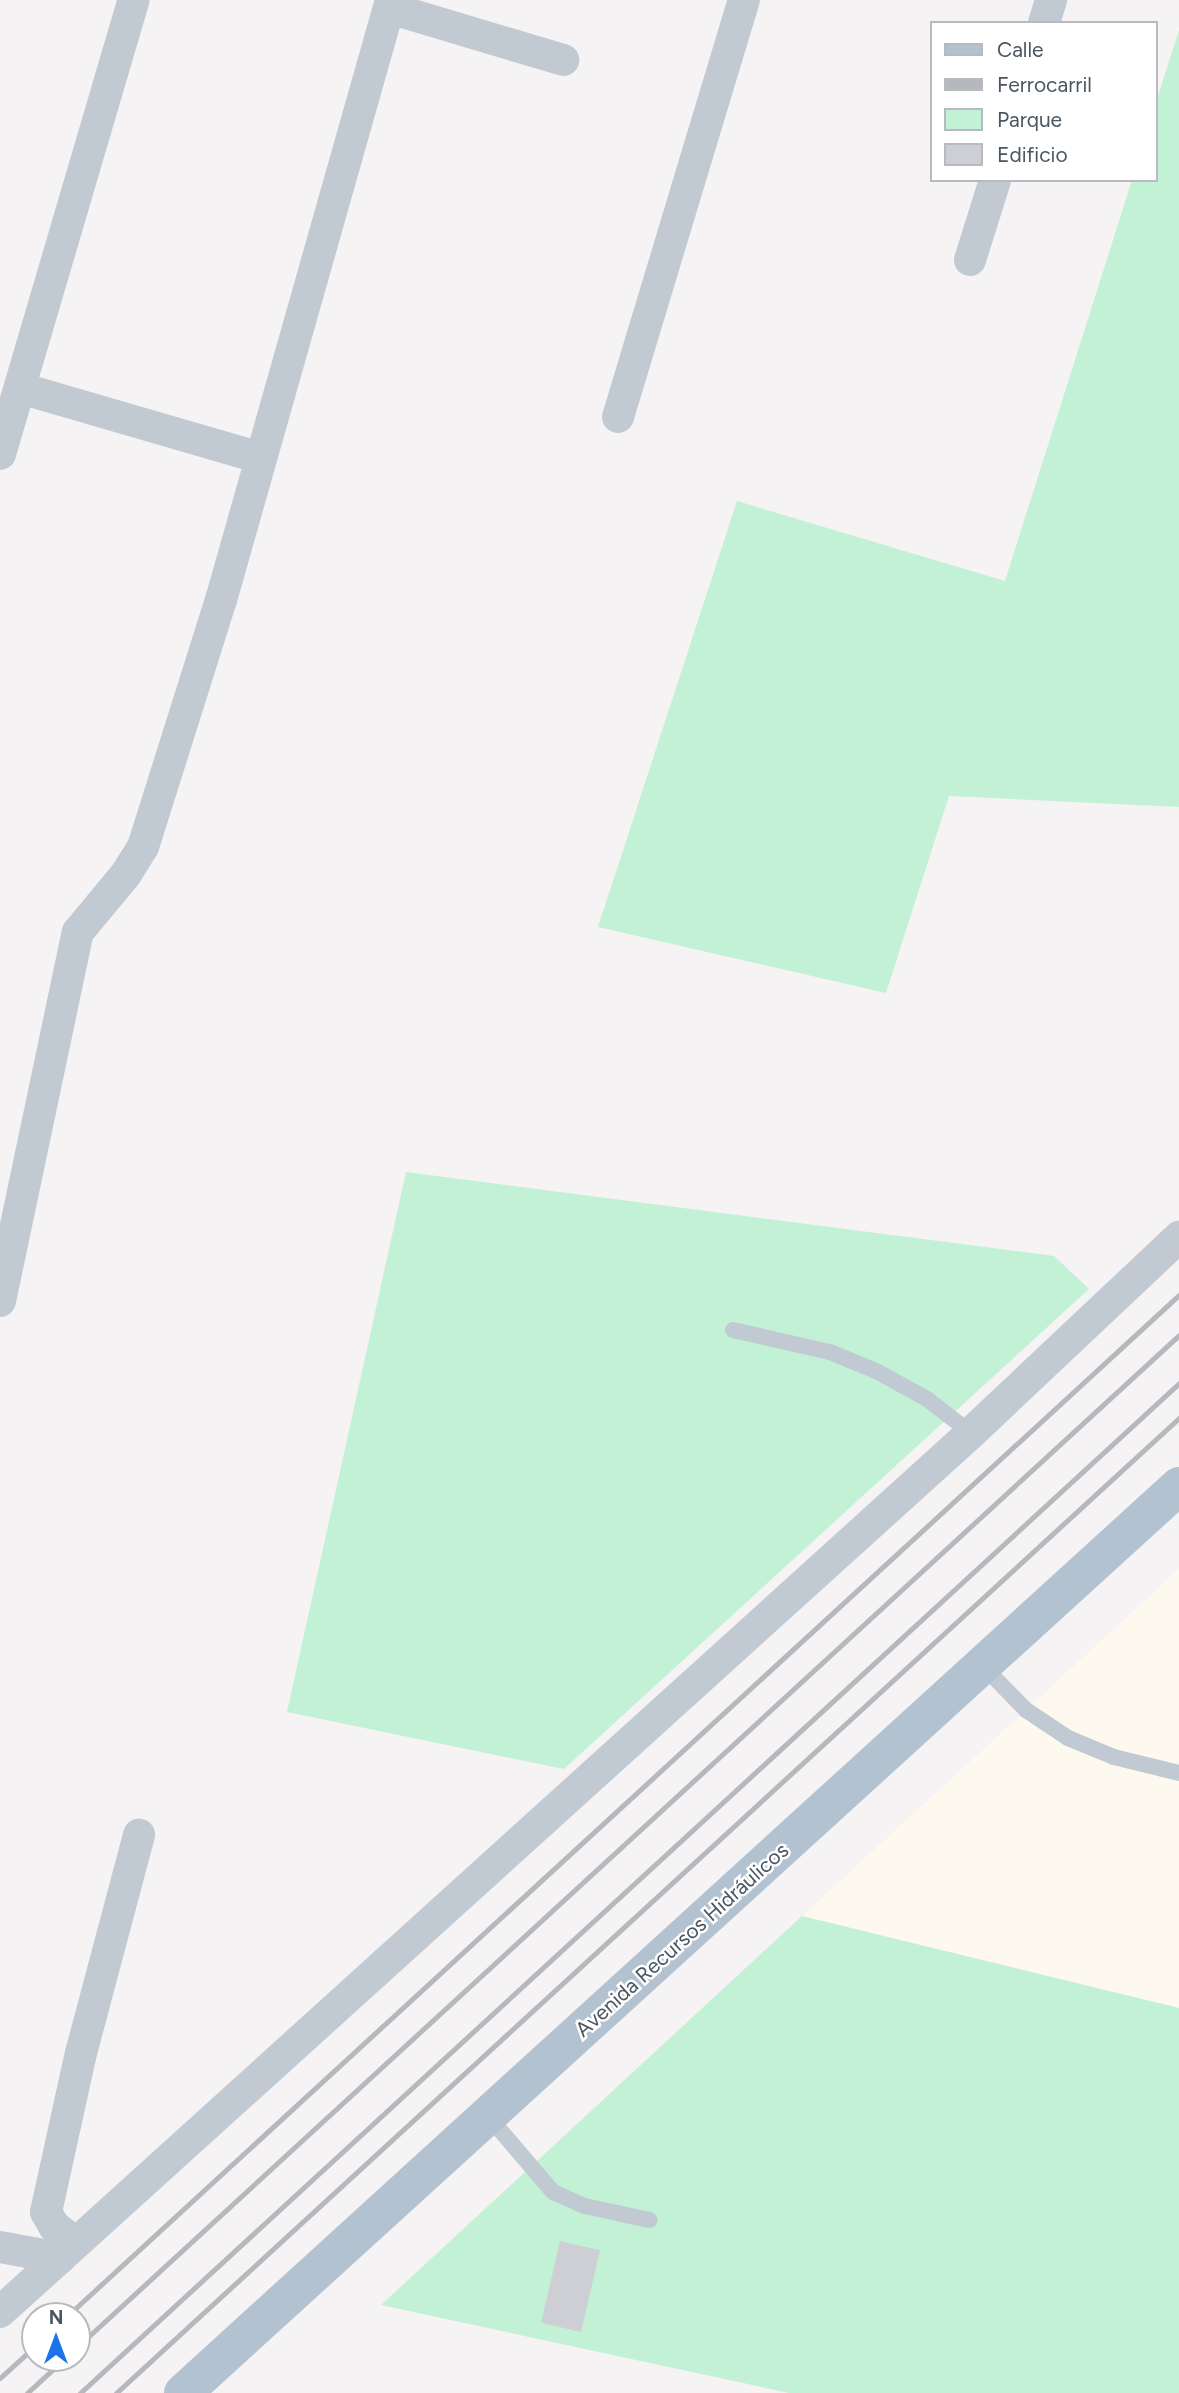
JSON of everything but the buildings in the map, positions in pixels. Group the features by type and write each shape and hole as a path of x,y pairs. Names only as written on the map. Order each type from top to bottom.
{"main road":[{"name":"Avenida Recursos Hidráulicos","path":"183,2393 1179,1486"}],"street":[{"path":"0,454 134,0"},
{"path":"618,417 744,0"},
{"path":"1045,21 1051,0"},
{"path":"0,1301 78,932 126,874 143,847 221,600 390,4 563,60"},
{"path":"970,260 994,182"},
{"path":"20,388 261,458"},
{"path":"0,2312 971,1433 1179,1237"},
{"path":"68,2250 46,2213 81,2053 139,1835"},
{"path":"0,2246 68,2250"}],"lane":[{"path":"733,1330 830,1352 878,1372 927,1399 971,1433"},
{"path":"983,1666 1026,1710 1068,1738 1114,1757 1179,1773"},
{"path":"488,2116 553,2192 585,2206 649,2220"}],"shaded area":[{"path":"1179,1569 1179,2008 802,1916 1026,1710"}],"green space":[{"path":"1179,30 1179,807 949,796 886,993 598,927 737,501 1005,581 1131,182 1158,182 1158,96"},
{"path":"406,1172 1054,1256 1089,1289 564,1769 287,1712"},
{"path":"802,1916 1179,2008 1179,2393 789,2393 381,2305"}],"railway":[{"path":"82,2302 1179,1295"},
{"path":"91,2334 1179,1335"},
{"path":"80,2393 1179,1383"},
{"path":"116,2393 1179,1418"},
{"path":"0,2378 21,2359"},
{"path":"27,2393 50,2372"}]}
